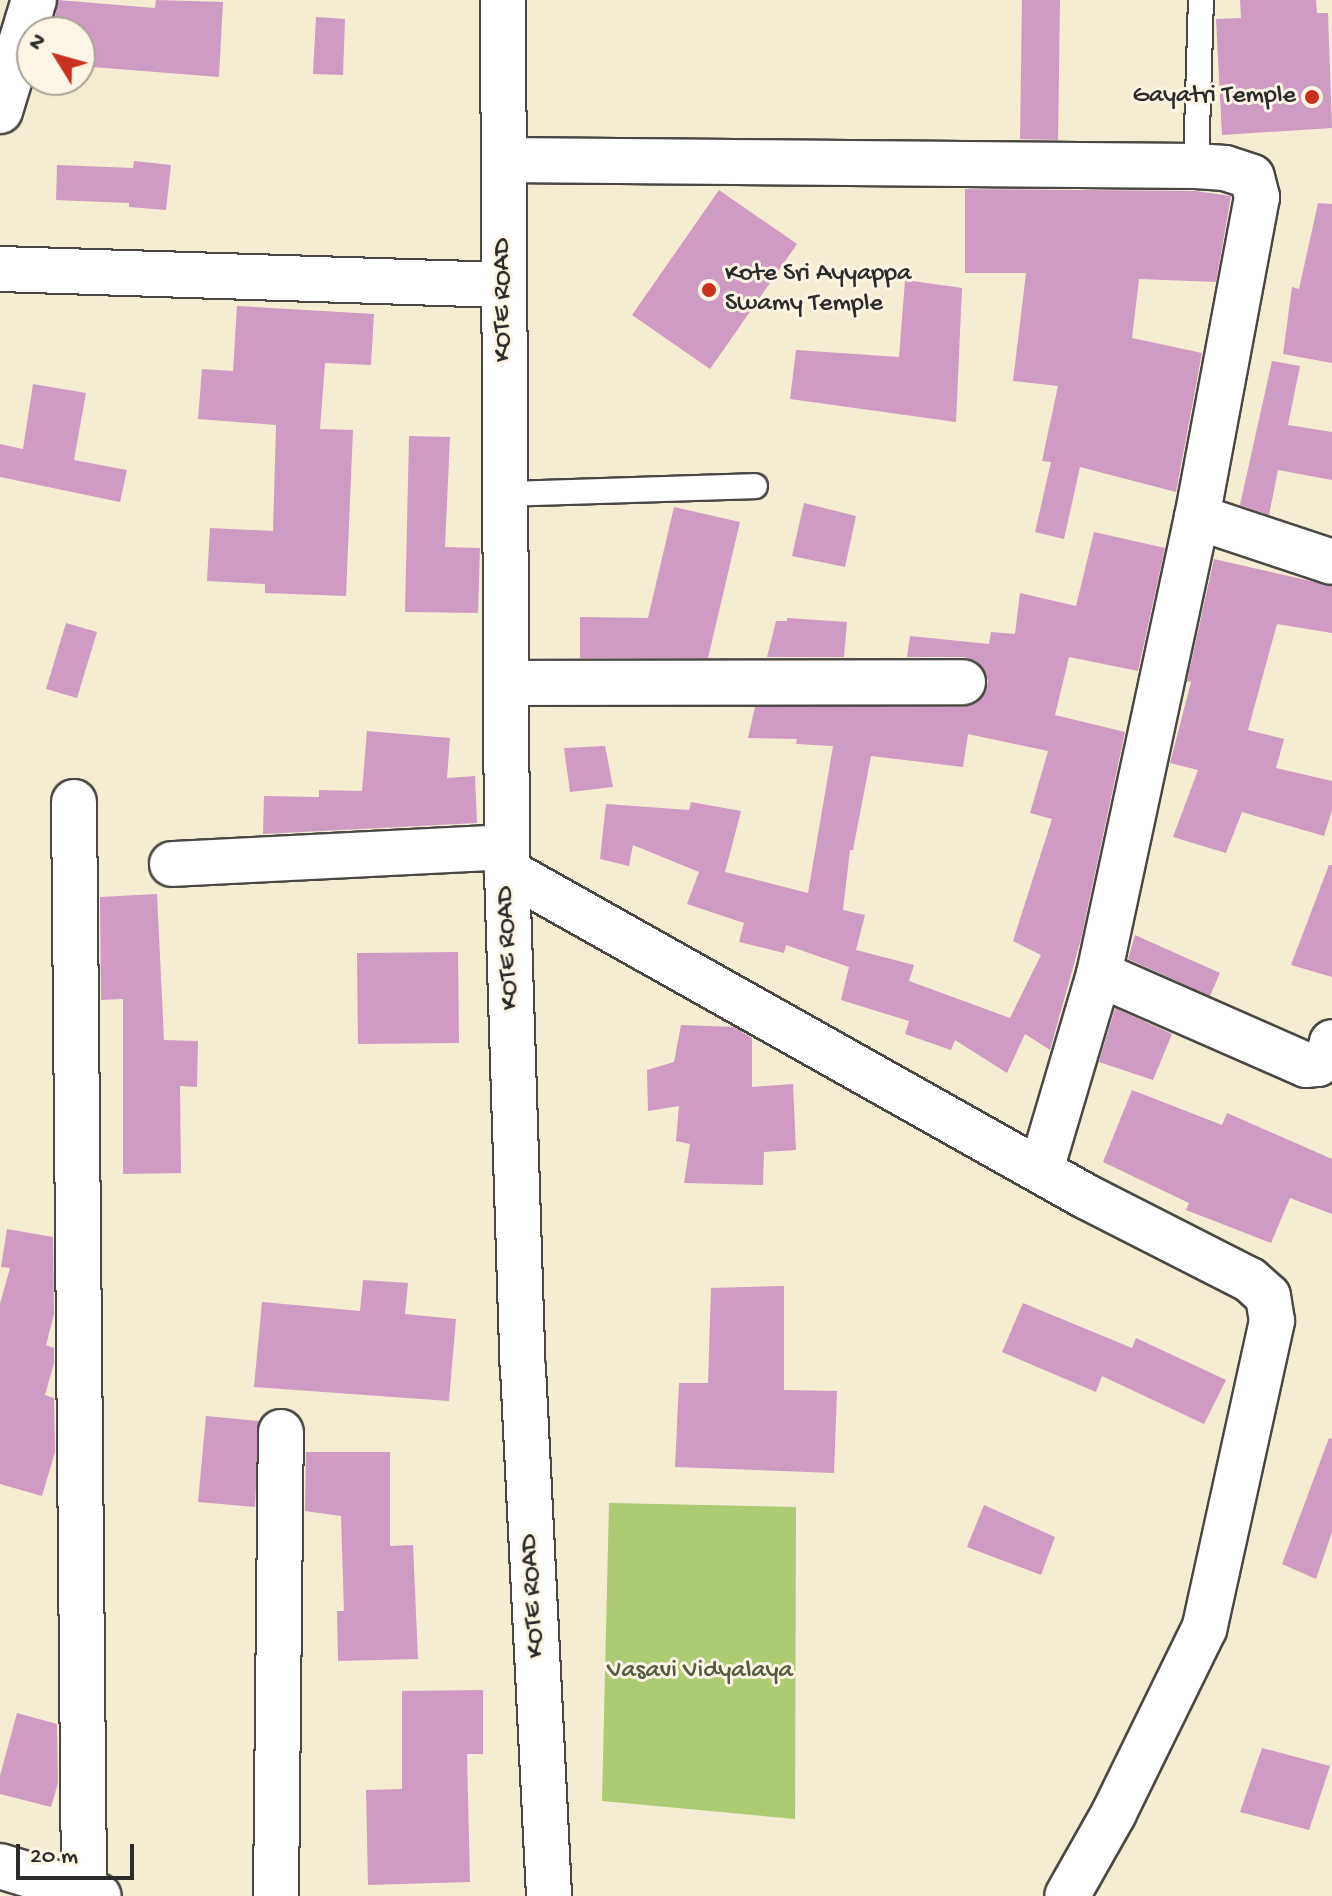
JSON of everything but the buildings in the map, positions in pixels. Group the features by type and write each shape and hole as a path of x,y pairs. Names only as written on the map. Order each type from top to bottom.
{"street":[{"path":"0,111 34,0"},
{"name":"KOTE ROAD","path":"503,0 507,859 523,1368 549,1896"},
{"path":"504,160 1196,166 1225,168 1252,177 1257,197 1197,517 1099,974 1041,1170"},
{"path":"0,269 504,285"},
{"path":"1197,517 1332,562"},
{"path":"506,683 963,682"},
{"path":"0,1866 91,1894 74,802"},
{"path":"172,864 507,859 1041,1170 1250,1280 1268,1296 1272,1321 1204,1629 1114,1813 1067,1896"},
{"path":"1099,974 1306,1065 1318,1064 1329,1054 1332,1042"},
{"path":"276,1896 281,1432"}],"lane":[{"path":"1196,166 1201,0"},
{"path":"506,494 755,486"}],"green space":[{"name":"Vasavi Vidyalaya","path":"609,1503 796,1507 795,1819 602,1801"}],"place":[{"name":"Gayatri Temple","path":"1312,97"},
{"name":"Kote Sri Ayyappa Swamy Temple","path":"709,290"}]}
